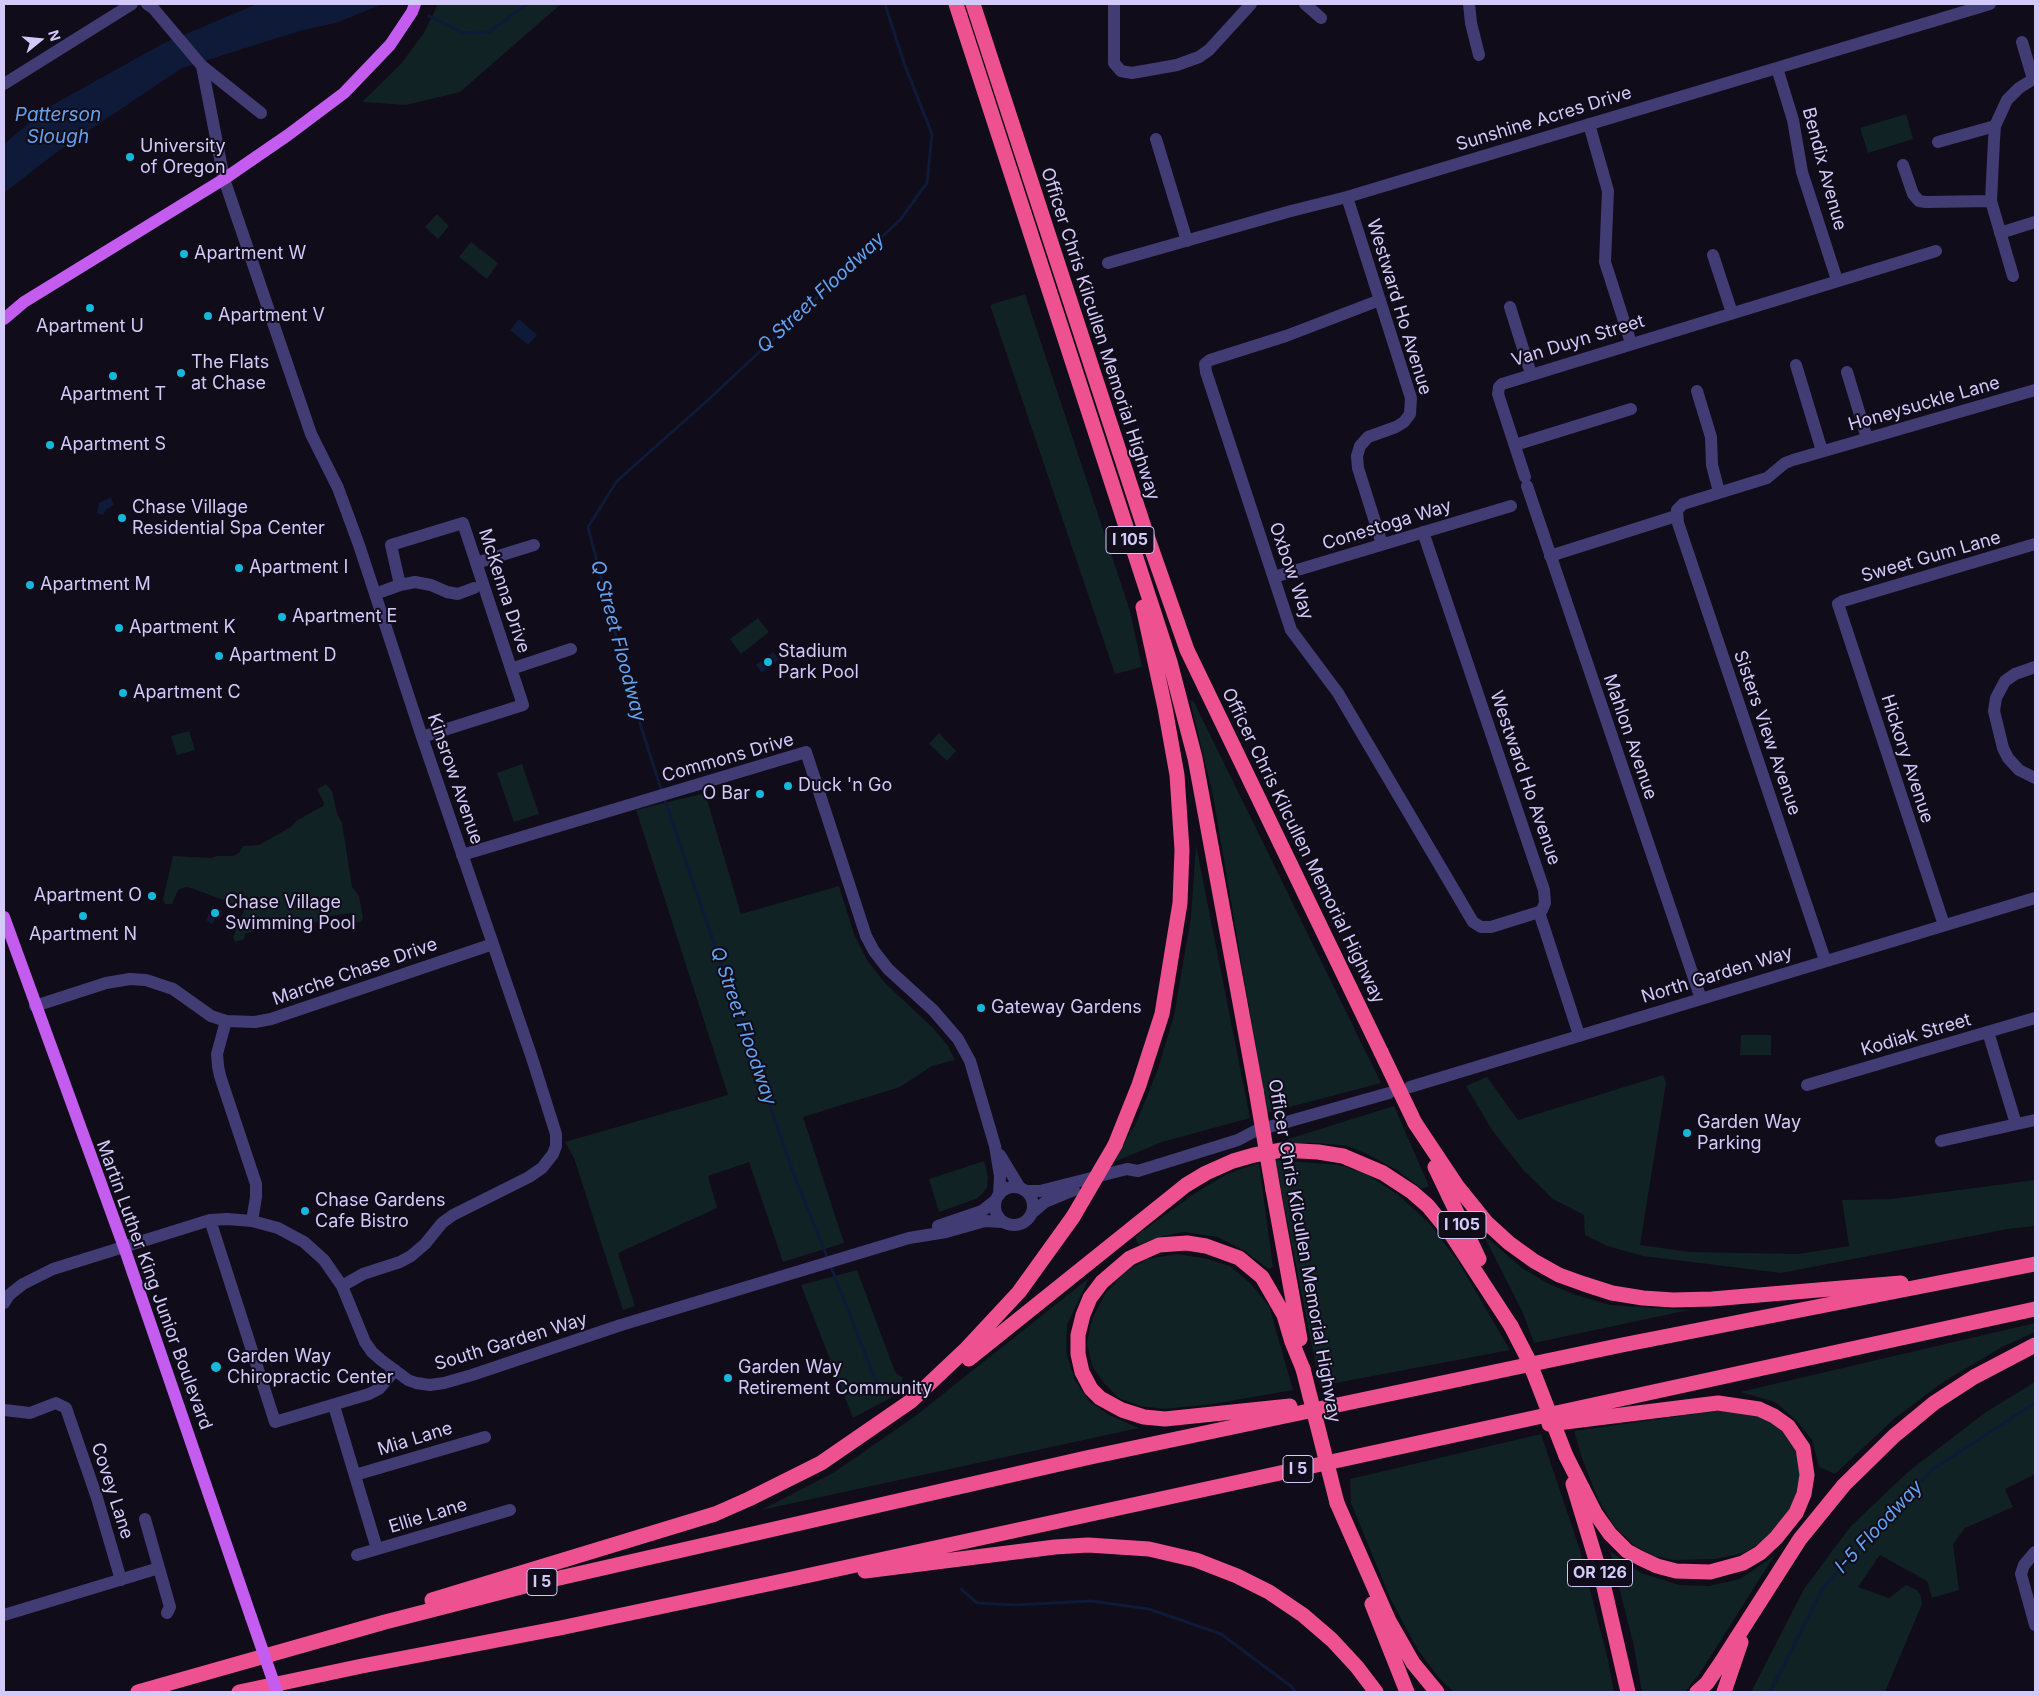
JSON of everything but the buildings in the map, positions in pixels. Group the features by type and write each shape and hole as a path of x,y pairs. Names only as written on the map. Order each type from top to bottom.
{"highway":[{"name":"Officer Chris Kilcullen Memorial Highway","path":"956,4 1170,662 1195,758 1256,1090 1300,1339 1303,1369 1337,1503 1381,1630 1407,1692"},
{"name":"Officer Chris Kilcullen Memorial Highway","path":"973,4 1139,511 1187,650 1415,1123 1465,1232 1529,1361 1566,1456 1603,1583 1628,1692"},
{"path":"911,1402 965,1350 1019,1292 1073,1217 1115,1145 1139,1085 1162,1014 1180,903 1182,850 1177,776 1165,708 1126,527"},
{"path":"1415,1123 1457,1186 1486,1222 1510,1243 1534,1261 1559,1275 1612,1293 1673,1300 1712,1299 1982,1276"},
{"path":"385,1622 410,1606 715,1514 782,1484 820,1463 937,1384 1176,1192 1217,1167 1243,1157 1293,1150 1343,1156 1370,1166 1396,1180 1412,1192 1440,1220 1467,1256 1511,1326"},
{"path":"1303,1369 1292,1342 1284,1314 1262,1277 1239,1258 1222,1250 1187,1242 1159,1245 1144,1250 1115,1269 1090,1298 1078,1335 1078,1354 1082,1372 1091,1389 1100,1398 1122,1410 1144,1417 1166,1418 1368,1398"},
{"name":"I 5","path":"138,1692 385,1622 661,1554 1077,1460 1622,1345 1982,1276 2035,1264"},
{"name":"I 5","path":"239,1692 560,1628 792,1579 2035,1309"},
{"path":"1697,1692 1707,1683 1800,1539 1844,1485 1894,1436 1934,1403 1974,1377 2035,1345"},
{"path":"1458,1435 1718,1403 1737,1405 1759,1408 1788,1426 1802,1448 1807,1476 1804,1494 1796,1513 1776,1538 1760,1553 1743,1563 1710,1572 1676,1571 1657,1566 1627,1551 1610,1534 1595,1513 1566,1456"},
{"path":"1337,1503 1389,1621 1413,1663 1436,1692"},
{"path":"792,1579 1055,1547 1097,1546 1149,1549 1196,1560 1237,1576 1269,1592 1303,1615 1332,1640 1357,1667 1376,1692"},
{"path":"1724,1692 1749,1620"}],"main road":[{"path":"4,318 24,302 224,179 288,135 344,93 390,45 416,4"},
{"name":"Martin Luther King Junior Boulevard","path":"4,917 124,1247 277,1692"}],"street":[{"path":"4,84 132,4"},
{"path":"147,4 153,8 202,66 262,113"},
{"path":"1114,4 1113,58 1117,68 1121,71 1132,73 1178,66 1191,61 1209,50 1251,4"},
{"path":"1305,4 1321,18"},
{"path":"1469,4 1472,30 1480,55"},
{"name":"Sunshine Acres Drive","path":"1108,264 1291,211 1347,197 1776,68 1970,6 1990,4"},
{"path":"2013,276 1991,201 1992,159 1996,126 2007,100 2034,79 2022,42"},
{"name":"Kinsrow Avenue","path":"202,66 224,179 311,434 341,496 532,1058 556,1134 556,1146 553,1154 542,1168 529,1177 452,1215 411,1256 400,1262 363,1274 342,1286"},
{"name":"Bendix Avenue","path":"1776,68 1793,120 1802,172 1837,280"},
{"path":"1589,124 1608,191 1605,262 1631,343"},
{"path":"1938,142 1996,126"},
{"path":"1156,139 1187,241"},
{"path":"1903,165 1913,194 1919,201 1991,201"},
{"name":"Westward Ho Avenue","path":"1347,197 1410,392 1410,414 1404,422 1396,427 1368,437 1360,446 1356,456 1382,544"},
{"path":"2000,233 2035,222"},
{"name":"Van Duyn Street","path":"1526,482 1498,390 1502,384 1936,250"},
{"path":"1713,255 1732,313"},
{"name":"Oxbow Way","path":"1380,300 1294,333 1210,360 1206,364 1206,372 1291,630 1338,693 1469,918 1477,925 1486,928 1539,912"},
{"path":"1510,307 1531,374"},
{"path":"1796,365 1822,451"},
{"path":"1847,372 1867,438"},
{"name":"Honeysuckle Lane","path":"1550,556 1676,516 1678,508 1683,504 1767,478 1789,462 2035,390"},
{"path":"1697,391 1711,437 1712,465 1719,492"},
{"path":"1515,445 1631,409"},
{"name":"Mahlon Avenue","path":"1526,482 1701,999"},
{"name":"Conestoga Way","path":"1274,577 1511,506"},
{"name":"Sisters View Avenue","path":"1676,516 1825,960"},
{"name":"McKenna Drive","path":"400,585 391,545 463,524 523,704 422,736"},
{"name":"Westward Ho Avenue","path":"1424,532 1544,890 1545,903 1539,912 1579,1035"},
{"name":"Sweet Gum Lane","path":"1838,604 2035,544"},
{"path":"476,564 534,546"},
{"path":"375,594 414,582 431,585 447,592 458,594 474,588"},
{"name":"Hickory Avenue","path":"1838,604 1944,925"},
{"path":"511,669 571,649"},
{"path":"2035,667 2015,674 2006,682 1996,698 1994,712 2003,748 2008,758 2019,770 2035,778"},
{"name":"Commons Drive","path":"462,854 806,752 866,936 874,951 888,969 933,1010 958,1039 970,1061 995,1146 1000,1176 997,1197"},
{"name":"North Garden Way","path":"1410,1087 2035,898"},
{"name":"Marche Chase Drive","path":"35,1006 106,983 130,979 146,980 173,988 211,1016 226,1021 255,1022 271,1019 493,944"},
{"name":"Kodiak Street","path":"1807,1085 2035,1018"},
{"path":"226,1021 217,1054 218,1066 256,1184 252,1221"},
{"path":"1988,1032 2016,1124"},
{"path":"1269,1128 1389,1093"},
{"path":"1941,1141 2035,1120"},
{"name":"South Garden Way","path":"4,1303 9,1295 36,1276 210,1220 252,1221 278,1228 304,1242 324,1260 342,1286 365,1342 380,1360 416,1383 430,1385 444,1383 621,1325 918,1236 982,1211 1009,1188 1040,1191 1104,1177 1127,1169 1135,1162 1236,1132 1255,1131 1238,1140 1138,1171 1127,1169"},
{"name":"Commons Drive","path":"995,1146 1023,1190"},
{"path":"1032,1213 1045,1202 1104,1177"},
{"path":"1023,1190 1032,1201 1032,1213"},
{"path":"997,1197 996,1212 1002,1222"},
{"name":"South Garden Way","path":"918,1236 946,1232 985,1221 1020,1225 1032,1213"},
{"path":"210,1220 275,1422 334,1406 379,1389 395,1370"},
{"name":"Covey Lane","path":"4,1410 30,1414 56,1404 62,1404 69,1412 98,1498 121,1580"},
{"path":"334,1406 377,1549"},
{"name":"Mia Lane","path":"354,1475 485,1437"},
{"name":"Ellie Lane","path":"357,1555 510,1510"},
{"name":"Covey Lane","path":"145,1519 170,1607 167,1613"},
{"path":"2035,1552 2024,1565 2022,1574 2035,1625"},
{"path":"4,1615 159,1568"}],"shaded area":[{"path":"438,4 561,4 460,92 406,105 362,102 400,65 424,33"},
{"path":"1906,114 1913,139 1868,153 1860,128"},
{"path":"437,214 449,226 438,239 425,227"},
{"path":"471,242 498,263 487,279 459,257"},
{"path":"1025,294 1130,611 1142,667 1115,674 990,305"},
{"path":"758,618 769,632 741,654 730,639"},
{"path":"1190,700 1194,702 1381,1083 1267,1113 1213,796"},
{"path":"189,731 195,750 177,755 171,736"},
{"path":"939,733 956,751 947,761 929,744"},
{"path":"522,764 539,814 514,822 497,773"},
{"path":"326,784 332,791 337,813 342,823 352,887 359,896 363,918 361,922 356,922 351,913 330,916 323,921 283,926 275,925 245,934 244,939 235,942 233,937 245,908 186,887 178,890 172,904 165,904 163,899 173,856 210,858 233,856 239,853 243,846 259,845 323,806 324,803 317,789"},
{"path":"705,793 741,914 839,886 854,934 867,960 885,983 934,1029 948,1046 955,1060 932,1066 900,1087 803,1117 844,1243 783,1262 749,1162 708,1176 717,1208 618,1253 635,1306 623,1310 574,1158 565,1142 728,1095 636,810"},
{"path":"1196,845 1250,1118 1162,1142 1114,1162 1137,1121 1158,1069 1174,1015 1191,917"},
{"path":"1741,1035 1771,1035 1771,1055 1740,1055"},
{"path":"1663,1075 1666,1083 1640,1245 1690,1252 1798,1254 1849,1246 1842,1200 1891,1199 2035,1180 2035,1226 2008,1229 1781,1273 1643,1256 1607,1246 1585,1235 1584,1215 1553,1199 1523,1170 1492,1130 1466,1086 1487,1077 1518,1120"},
{"path":"1394,1106 1429,1186 1422,1189 1397,1170 1348,1146 1289,1143 1288,1139"},
{"path":"1275,1160 1339,1165 1365,1173 1397,1194 1428,1222 1458,1261 1510,1350 1320,1386"},
{"path":"984,1161 988,1176 987,1188 982,1194 976,1199 939,1212 929,1179"},
{"path":"1259,1163 1273,1267 1268,1269 1245,1251 1218,1237 1184,1232 1159,1237 1139,1245 1135,1237 1195,1193 1227,1174"},
{"path":"1483,1234 1522,1268 1549,1284 1576,1295 1610,1305 1689,1310 1534,1343 1523,1313"},
{"path":"1177,1254 1208,1259 1230,1266 1251,1284 1269,1306 1293,1390 1213,1404 1164,1409 1140,1406 1119,1398 1104,1383 1092,1366 1087,1343 1092,1319 1105,1294 1124,1273 1148,1259"},
{"path":"857,1270 895,1372 903,1378 894,1396 853,1418 801,1285"},
{"path":"1089,1278 1067,1325 1066,1352 1075,1380 1089,1401 1109,1415 1139,1428 761,1510 833,1473 914,1417"},
{"path":"2035,1323 2035,1332 2002,1347 1943,1382 1895,1418 1835,1474 1819,1467 1812,1440 1795,1419 1775,1402 1740,1392"},
{"path":"2035,1382 2035,1474 2005,1489 2013,1507 1965,1528 1953,1544 1959,1590 1932,1598 1927,1581 1880,1555 1858,1587 1889,1598 1906,1585 1917,1590 1921,1596 1922,1604 1885,1692 1751,1692 1804,1589 1850,1527 1909,1471 1986,1412"},
{"path":"1723,1410 1749,1413 1772,1421 1793,1444 1799,1461 1799,1480 1795,1500 1781,1524 1762,1542 1744,1553 1715,1559 1673,1560 1654,1556 1635,1546 1614,1526 1598,1499 1574,1431"},
{"path":"1541,1434 1579,1547 1608,1660 1614,1692 1454,1692 1439,1678 1418,1650 1391,1600 1351,1503 1350,1479"},
{"path":"1610,1551 1641,1573 1679,1585 1709,1586 1740,1579 1774,1556 1700,1673 1685,1692 1642,1692 1633,1642"}],"water":[{"name":"Patterson Slough","path":"257,4 383,4 336,23 303,30 182,68 57,152 4,193 4,144 47,108 162,44"},
{"path":"519,319 537,335 528,345 510,330"},
{"path":"111,498 114,505 107,509 103,515 97,513 99,503"},
{"name":"Stadium Park Pool","path":"773,652 779,659 762,673 756,665"},
{"name":"Chase Village Swimming Pool","path":"212,906 223,911 221,917 217,916 212,924 206,920"}],"waterway":[{"name":"Patterson Slough","path":"429,16 463,33 489,32 527,4"},
{"name":"Q Street Floodway","path":"662,792 634,705 588,527 617,481 708,400 900,220 927,183 932,134 904,63 885,4"},
{"name":"Q Street Floodway","path":"664,798 793,1172 828,1259"},
{"name":"Q Street Floodway","path":"830,1264 878,1387"},
{"name":"I-5 Floodway","path":"1770,1692 1823,1588 1933,1469 2035,1403"},
{"name":"Q Street Floodway","path":"961,1589 977,1603 1015,1605 1091,1601 1149,1609 1221,1634 1292,1687 1295,1692"}],"place":[{"name":"University of Oregon","path":"130,157"},
{"name":"Apartment W","path":"184,254"},
{"name":"Apartment U","path":"90,308"},
{"name":"Apartment V","path":"208,316"},
{"name":"The Flats at Chase","path":"181,373"},
{"name":"Apartment T","path":"113,376"},
{"name":"Apartment S","path":"50,445"},
{"name":"Chase Village Residential Spa Center","path":"122,518"},
{"name":"Apartment I","path":"239,568"},
{"name":"Apartment M","path":"30,585"},
{"name":"Apartment E","path":"282,617"},
{"name":"Apartment K","path":"119,628"},
{"name":"Apartment D","path":"219,656"},
{"name":"Stadium Park Pool","path":"768,662"},
{"name":"Apartment C","path":"123,693"},
{"name":"Duck 'n Go","path":"788,786"},
{"name":"O Bar","path":"760,794"},
{"name":"Apartment O","path":"152,896"},
{"name":"Chase Village Swimming Pool","path":"215,913"},
{"name":"Apartment N","path":"83,916"},
{"name":"Gateway Gardens","path":"981,1008"},
{"name":"Garden Way Parking","path":"1687,1133"},
{"name":"Chase Gardens Cafe Bistro","path":"305,1211"},
{"name":"Garden Way Chiropractic Center","path":"216,1367"},
{"name":"Garden Way Retirement Community","path":"728,1378"}]}
